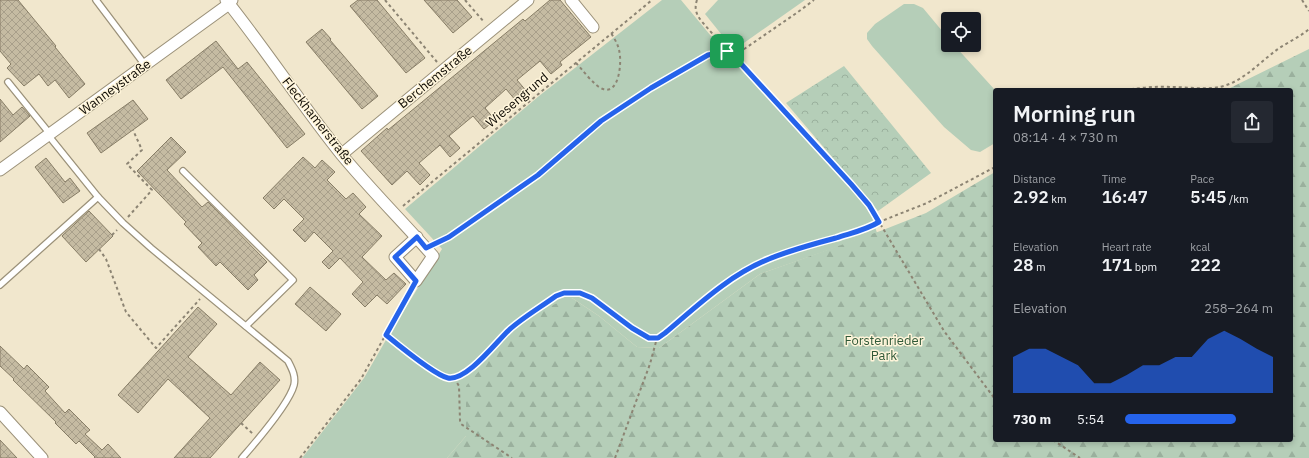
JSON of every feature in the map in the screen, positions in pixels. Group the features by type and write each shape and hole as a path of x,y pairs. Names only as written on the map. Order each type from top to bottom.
{"street":[{"name":"Berchemstraße","path":"342,154 528,0"},
{"path":"570,0 593,26"},
{"name":"Wanneystraße","path":"0,170 145,65 229,1"},
{"name":"Fleckhamerstraße","path":"229,1 342,154 394,214 426,248"},
{"path":"417,237 395,257 416,281 433,256 426,248"},
{"path":"0,412 42,458"}],"lane":[{"path":"96,0 145,65"},
{"path":"8,82 98,197 124,223 150,248 288,361 294,373 294,384 289,395 280,410 242,458"},
{"path":"183,171 293,280 246,326"},
{"path":"0,285 98,197"}],"path":[{"path":"385,0 444,70"},
{"path":"465,0 491,31"},
{"name":"Wiesengrund","path":"394,214 652,0"},
{"path":"697,0 695,11 727,51 734,56 869,205 944,331 993,396"},
{"path":"734,56 814,0"},
{"path":"1302,0 1309,11"},
{"path":"1137,88 1211,88 1223,86 1234,82 1249,73 1278,49 1309,29"},
{"path":"576,63 599,87 609,89 613,86 618,78 620,58 619,50 611,33"},
{"path":"426,248 449,237 538,175 596,125 645,92 708,55 727,51"},
{"path":"124,223 152,190 127,164 142,150 133,130"},
{"path":"386,335 436,372 447,378 454,378 479,361 509,329 556,296 564,293 580,293 592,298 632,328 649,338 658,338 726,282 748,268 795,249 871,227 879,222 927,203 993,167"},
{"path":"100,249 106,259 126,312 158,351"},
{"path":"300,458 361,379 416,281"},
{"path":"156,348 205,293"},
{"path":"615,458 650,364 658,338"},
{"path":"454,378 459,386 461,424 512,458"},
{"path":"241,423 258,438"},
{"path":"1056,442 1080,458"}],"green space":[{"path":"662,0 681,0 716,42 848,185 871,214 877,233 760,274 659,348 637,347 599,316 572,298 466,436 447,458 302,458 364,378 442,249 405,209 539,96"},
{"path":"718,0 805,0 734,50 705,14"},
{"path":"904,4 914,4 923,8 941,30 941,52 960,52 993,88 993,144 980,152 971,150 944,127 872,46 867,39 867,33 875,24"},
{"name":"Forstenrieder Park","path":"1309,49 1309,458 447,458 466,436 466,386 520,324 555,304 572,298 599,316 637,347 659,348 760,274 926,213 993,173 993,442 1293,442 1293,88 1230,88"},
{"path":"844,66 931,173 878,211 786,103"}],"building":[{"path":"0,0 18,0 85,84 69,98 55,80 48,86 39,74 24,86 7,68 11,64 0,51"},
{"path":"358,0 377,0 425,58 406,73 350,6"},
{"path":"424,0 457,0 472,17 453,33"},
{"path":"550,0 560,0 591,37 560,62 562,65 551,74 540,61 517,80 528,93 517,102 506,89 485,108 495,120 484,129 473,116 449,136 460,148 450,157 440,145 419,163 430,175 420,185 407,171 392,185 361,151 387,128 388,130 523,19 525,21"},
{"path":"322,29 378,96 362,109 306,42"},
{"path":"216,41 238,69 247,62 305,134 287,148 223,67 181,99 166,80"},
{"path":"0,99 13,115 22,107 30,116 0,142"},
{"path":"133,100 148,119 101,153 87,133"},
{"path":"171,137 186,152 167,170 202,207 208,202 267,262 254,275 258,280 248,290 220,262 216,266 198,247 202,243 184,224 186,222 137,171"},
{"path":"303,157 315,168 322,160 335,172 327,180 346,199 353,193 366,207 359,214 382,236 362,257 386,280 394,273 406,284 387,304 377,295 365,307 352,294 363,282 340,258 329,269 322,262 333,251 314,232 305,242 293,230 304,219 284,199 274,209 263,198"},
{"path":"46,158 65,182 70,178 80,191 63,203 35,167"},
{"path":"89,211 113,236 86,262 62,236"},
{"path":"310,287 341,314 326,331 295,304"},
{"path":"198,307 217,324 188,357 231,395 260,362 280,380 210,458 174,458 210,418 168,379 138,413 118,395"},
{"path":"0,346 24,369 27,365 49,387 45,391 65,413 69,409 90,430 85,434 102,450 108,444 121,458 94,458 95,457 79,441 76,444 0,366"},
{"path":"0,440 17,458 0,458"}],"route":[{"path":"727,51 732,54 851,184 869,205 879,222 871,227 857,232 795,249 748,268 726,282 658,338 649,338 632,328 592,298 580,293 564,293 556,296 509,329 479,361 454,378 447,378 436,372 386,335 416,281 395,257 417,237 426,248 449,237 553,164 601,121 651,88 708,55 727,51"}]}
